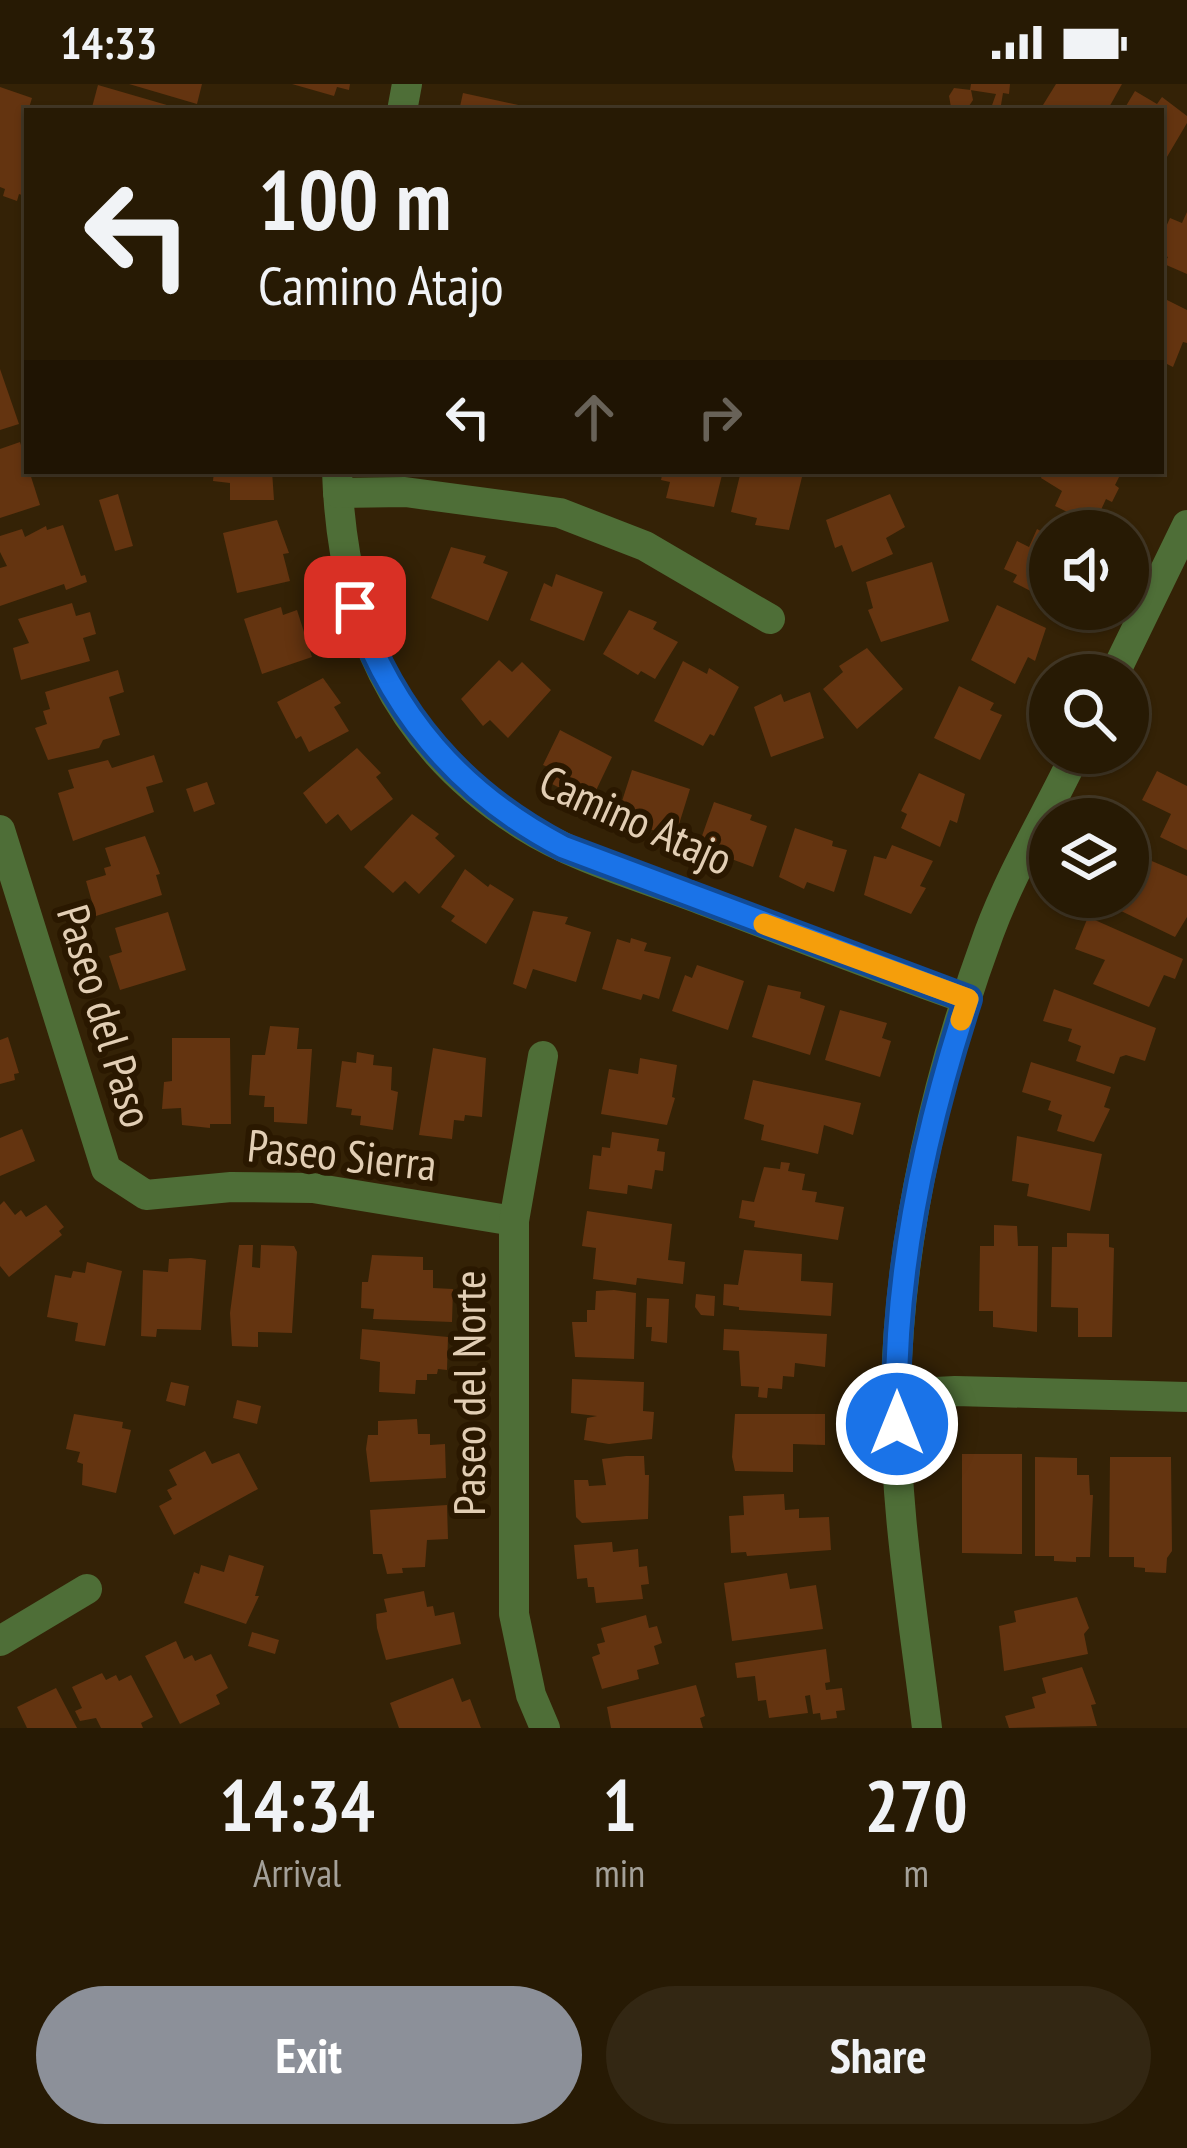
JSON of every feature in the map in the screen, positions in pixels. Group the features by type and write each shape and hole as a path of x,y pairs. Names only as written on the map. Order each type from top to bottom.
{"street":[{"path":"337,482 560,513 645,546 770,619"},
{"name":"Camino Atajo","path":"337,482 345,569 360,621 385,677 431,746 492,804 563,847 968,999"},
{"path":"1124,654 1187,525"},
{"path":"927,1728 906,1574 896,1394 903,1289 935,1100 991,929 1066,774"},
{"name":"Paseo del Paso","path":"0,830 106,1169 146,1195 160,1197"},
{"name":"Paseo del Norte","path":"543,1056 514,1221 514,1614 531,1695 545,1728"},
{"name":"Paseo Sierra","path":"160,1197 231,1187 314,1188 514,1221"},
{"path":"896,1394 955,1391 1187,1397"},
{"path":"0,1641 87,1589"}],"building":[{"path":"129,84 202,84 197,104"},
{"path":"292,84 350,84 349,90 337,87 334,96"},
{"path":"971,84 1010,84 1001,105 1012,108 991,108 996,94 970,90"},
{"path":"1056,84 1122,84 1109,108 1043,105"},
{"path":"98,85 177,108 92,108"},
{"path":"0,87 32,98 29,108 24,108 24,196 19,194 17,201 3,196 5,189 0,187"},
{"path":"954,88 971,90 973,100 968,108 951,107 949,96"},
{"path":"1135,91 1157,104 1162,97 1187,116 1164,162 1164,108 1125,108"},
{"path":"463,93 523,106 523,108 460,108"},
{"path":"1187,212 1187,274 1164,264 1168,257 1164,255 1164,231 1170,218 1182,223"},
{"path":"1164,298 1187,310 1187,343 1183,342 1173,367 1164,362"},
{"path":"0,369 19,424 0,430"},
{"path":"20,442 24,474 30,474 40,505 0,518 0,449"},
{"path":"214,474 272,474 274,500 230,500 230,483 213,481"},
{"path":"662,474 722,474 714,507 666,498 670,482 661,480"},
{"path":"740,474 802,477 789,530 755,525 757,518 731,512"},
{"path":"1043,474 1120,474 1112,502 1106,499 1101,510 1055,506 1062,491 1041,478"},
{"path":"118,494 133,546 115,551 99,500"},
{"path":"890,494 905,527 886,538 893,554 852,572 842,545 835,548 826,520"},
{"path":"277,520 289,553 283,554 290,581 237,593 223,533"},
{"path":"63,525 87,582 66,590 64,584 0,606 0,568 7,566 0,552 0,536 22,529 25,537 46,526 47,530"},
{"path":"1017,541 1029,547 1029,590 1013,582 1017,575 1004,569"},
{"path":"451,547 486,556 483,563 508,572 488,621 431,598"},
{"path":"932,562 949,621 881,642 868,610 873,608 866,582"},
{"path":"556,574 603,592 584,641 530,620 544,583 552,587"},
{"path":"72,603 76,616 90,612 96,634 83,638 90,661 21,680 13,648 29,643 18,619"},
{"path":"997,605 1029,620 1029,630 1045,630 1037,654 1029,654 1015,684 971,660"},
{"path":"281,607 283,615 297,610 312,657 262,674 244,619"},
{"path":"629,610 657,622 653,629 678,642 655,679 641,671 638,675 603,654"},
{"path":"867,648 903,689 857,729 823,689 843,672 839,666"},
{"path":"499,660 512,672 522,662 551,690 508,738 490,720 483,726 461,699"},
{"path":"683,661 707,674 709,668 739,687 714,736 710,734 703,746 654,721"},
{"path":"118,670 124,692 109,697 120,735 103,740 99,748 48,760 35,728 47,724 43,711 50,709 45,692"},
{"path":"323,678 341,703 334,707 349,731 309,752 301,736 296,739 277,702"},
{"path":"959,686 994,703 990,710 1002,715 980,760 934,738"},
{"path":"810,692 824,738 771,757 754,707 781,694 784,702"},
{"path":"560,730 612,757 590,803 544,780 550,768 543,765"},
{"path":"357,748 381,773 376,777 393,799 351,831 338,814 326,824 303,793"},
{"path":"154,755 163,782 146,787 154,812 73,841 58,793 74,788 68,770 108,760 112,768"},
{"path":"632,770 690,789 675,837 649,829 647,837 615,823"},
{"path":"1157,771 1187,786 1187,850 1160,837 1171,814 1143,798"},
{"path":"919,773 965,794 957,823 950,820 940,847 901,828 907,814 901,811"},
{"path":"207,782 215,804 194,812 186,789"},
{"path":"714,802 752,815 750,820 767,826 753,867 726,857 724,865 697,850"},
{"path":"412,814 439,834 435,838 455,856 419,894 405,881 393,893 364,867"},
{"path":"795,828 847,850 834,892 807,882 804,889 779,877"},
{"path":"145,836 160,874 156,875 162,895 96,916 86,881 106,875 104,868 111,866 105,848"},
{"path":"892,845 933,861 920,886 926,888 911,914 864,895 874,856 886,859"},
{"path":"1149,860 1187,876 1187,917 1175,937 1136,918 1149,918"},
{"path":"465,869 514,899 486,944 451,921 455,916 441,907"},
{"path":"533,911 568,917 565,924 591,932 576,982 533,969 526,989 513,984"},
{"path":"168,912 186,970 120,990 109,956 122,952 115,928"},
{"path":"1090,918 1183,959 1175,979 1164,975 1149,1007 1093,984 1105,960 1075,949"},
{"path":"631,938 647,943 644,951 671,957 659,999 643,994 641,1000 602,989 617,939 630,943"},
{"path":"697,965 744,981 728,1030 672,1011 685,975 692,978"},
{"path":"768,985 801,992 800,998 825,1006 810,1055 752,1037"},
{"path":"1054,989 1156,1028 1145,1061 1120,1057 1114,1074 1076,1061 1081,1046 1068,1041 1072,1029 1043,1021"},
{"path":"840,1010 887,1023 882,1038 891,1041 880,1077 825,1060"},
{"path":"270,1026 299,1028 297,1049 312,1049 307,1124 274,1122 274,1107 264,1107 265,1096 249,1095 252,1055 265,1055"},
{"path":"8,1037 19,1073 14,1074 15,1080 0,1084 0,1040"},
{"path":"172,1038 230,1038 231,1124 182,1125 181,1108 162,1109 164,1082 172,1081"},
{"path":"433,1048 486,1058 482,1117 465,1115 464,1121 454,1120 452,1139 419,1135"},
{"path":"357,1052 374,1055 373,1065 392,1067 391,1090 398,1092 393,1130 360,1125 361,1116 351,1115 352,1109 336,1107 342,1061 356,1063"},
{"path":"640,1058 677,1065 667,1125 601,1114 609,1069 638,1074"},
{"path":"1031,1062 1111,1087 1104,1107 1110,1109 1094,1142 1057,1131 1062,1115 1048,1110 1051,1101 1022,1092"},
{"path":"753,1080 861,1103 853,1135 824,1125 818,1154 761,1140 764,1125 744,1119"},
{"path":"22,1129 35,1161 0,1176 0,1138"},
{"path":"612,1132 659,1139 657,1151 665,1152 663,1171 655,1170 652,1189 628,1185 627,1194 589,1189 593,1155 601,1156 602,1147 610,1148"},
{"path":"1017,1136 1102,1154 1090,1211 1027,1196 1029,1184 1012,1181"},
{"path":"781,1162 790,1163 788,1171 805,1174 802,1190 817,1192 815,1202 844,1207 838,1240 754,1227 755,1221 739,1218 742,1200 754,1202 764,1167 780,1169"},
{"path":"4,1201 15,1215 21,1210 26,1217 46,1205 64,1227 59,1231 62,1235 9,1277 0,1266 0,1205"},
{"path":"587,1211 672,1224 668,1260 685,1262 683,1284 637,1278 636,1285 593,1279 596,1248 582,1246"},
{"path":"994,1225 1017,1226 1018,1246 1038,1246 1037,1332 993,1327 993,1311 979,1311 980,1246 994,1246"},
{"path":"1067,1233 1109,1234 1109,1247 1114,1248 1112,1337 1078,1337 1078,1308 1051,1307 1052,1247 1067,1247"},
{"path":"239,1245 253,1245 252,1267 260,1268 261,1245 294,1246 297,1252 292,1333 258,1332 258,1347 232,1346 230,1313"},
{"path":"744,1250 802,1254 801,1281 833,1283 831,1316 723,1305 724,1284 738,1285"},
{"path":"372,1255 423,1257 423,1270 433,1270 433,1288 453,1289 452,1322 373,1319 374,1309 361,1308 362,1282 368,1282"},
{"path":"169,1259 206,1260 201,1330 157,1329 156,1337 141,1336 143,1270 168,1272"},
{"path":"87,1262 122,1271 105,1346 75,1341 78,1323 47,1317 55,1275 71,1278 73,1271 85,1273"},
{"path":"596,1291 636,1293 634,1359 575,1357 572,1322 587,1322 587,1310 595,1310"},
{"path":"696,1294 715,1296 714,1316 701,1315 695,1307"},
{"path":"647,1298 669,1299 667,1343 651,1341 652,1327 646,1327"},
{"path":"362,1329 448,1337 447,1370 438,1369 437,1374 427,1374 427,1380 416,1380 415,1394 379,1392 380,1362 360,1359"},
{"path":"724,1329 827,1334 825,1367 795,1363 794,1377 783,1376 782,1389 768,1388 767,1398 758,1397 759,1387 741,1386 739,1351 723,1350"},
{"path":"572,1379 644,1382 643,1411 654,1412 652,1439 609,1444 584,1440 587,1418 597,1416 571,1413"},
{"path":"171,1382 189,1386 185,1406 166,1401"},
{"path":"237,1400 261,1406 257,1424 233,1418"},
{"path":"74,1414 123,1422 122,1428 131,1430 116,1493 82,1485 80,1452 66,1449"},
{"path":"735,1414 825,1414 825,1445 793,1444 793,1472 735,1471"},
{"path":"417,1419 418,1434 430,1434 430,1445 445,1444 446,1478 370,1482 366,1449 368,1435 378,1435 378,1421"},
{"path":"205,1451 212,1464 239,1453 258,1489 174,1535 159,1506 172,1499 167,1490 177,1485 169,1470"},
{"path":"962,1454 1022,1454 1022,1554 962,1553"},
{"path":"644,1456 645,1475 649,1475 648,1519 582,1523 576,1517 574,1480 588,1480 589,1486 606,1485 602,1459"},
{"path":"1035,1457 1077,1458 1077,1475 1089,1475 1093,1495 1090,1557 1076,1557 1076,1562 1035,1556"},
{"path":"1110,1457 1171,1457 1172,1551 1166,1573 1134,1567 1134,1557 1109,1557"},
{"path":"784,1494 785,1510 799,1509 799,1518 829,1517 831,1550 731,1553 729,1516 744,1515 743,1496"},
{"path":"447,1505 448,1539 427,1540 425,1567 387,1574 382,1554 373,1554 370,1510"},
{"path":"612,1542 613,1552 638,1549 639,1567 647,1566 649,1584 641,1585 643,1599 596,1603 587,1578 577,1579 574,1545"},
{"path":"229,1555 264,1566 255,1596 259,1596 246,1624 184,1603 194,1572 199,1574 201,1565 224,1572"},
{"path":"787,1573 790,1589 816,1585 823,1629 732,1641 724,1583"},
{"path":"424,1591 427,1607 433,1606 435,1616 454,1612 461,1644 386,1660 376,1614 387,1612 384,1599"},
{"path":"1077,1597 1089,1628 1084,1634 1088,1654 1004,1671 999,1626 1016,1622 1014,1611"},
{"path":"646,1615 649,1628 657,1626 662,1643 654,1646 659,1664 637,1670 639,1679 602,1689 592,1657 600,1654 597,1644 605,1642 601,1628"},
{"path":"252,1632 279,1640 275,1654 248,1646"},
{"path":"176,1641 184,1659 192,1655 195,1661 211,1654 228,1688 216,1695 220,1704 180,1724 145,1656"},
{"path":"826,1649 830,1682 825,1683 826,1690 842,1688 845,1710 836,1711 837,1718 821,1720 820,1713 813,1714 810,1695 805,1696 808,1713 769,1718 766,1700 758,1701 755,1676 737,1678 735,1663"},
{"path":"1082,1667 1096,1704 1091,1705 1097,1726 1009,1728 1005,1716 1035,1708 1032,1697 1046,1693 1042,1678"},
{"path":"102,1673 106,1680 116,1675 119,1681 131,1675 153,1717 141,1723 143,1728 101,1728 96,1718 80,1721 75,1711 82,1708 72,1687"},
{"path":"453,1678 462,1702 470,1699 481,1728 399,1728 390,1703"},
{"path":"696,1685 705,1716 700,1718 703,1728 611,1728 607,1707"},
{"path":"56,1688 77,1728 27,1728 17,1707"}],"slow traffic":[{"path":"764,924 968,999 961,1020"}],"route":[{"path":"355,607 385,677 431,746 460,777 526,828 563,847 968,999 935,1100 903,1289 897,1424"}]}
